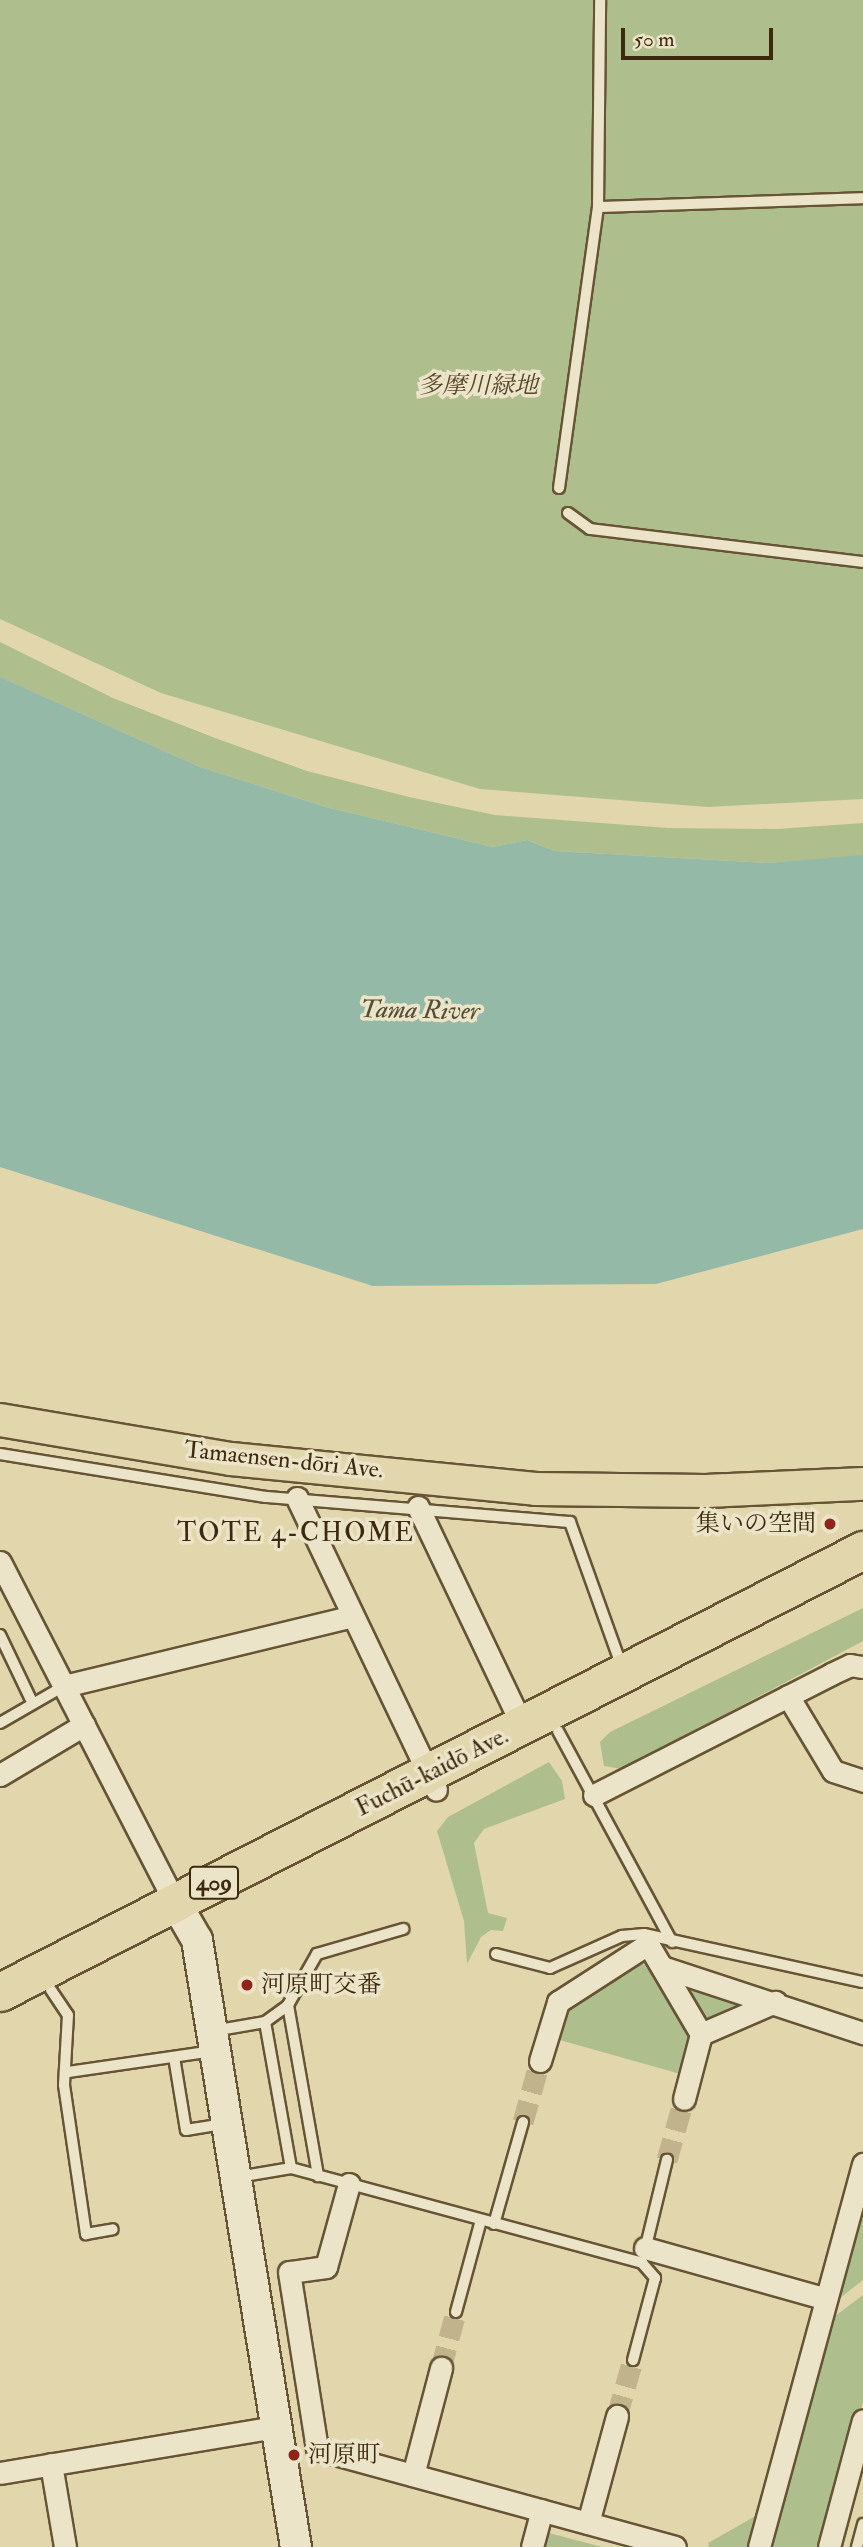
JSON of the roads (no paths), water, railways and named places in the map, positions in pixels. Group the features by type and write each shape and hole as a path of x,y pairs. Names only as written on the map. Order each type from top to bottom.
{"highway":[{"path":"790,1588 814,1560 863,1534"},
{"name":"Fuchū-kaidō Ave.","path":"0,1992 179,1910 431,1782 542,1723 624,1673 863,1550"},
{"name":"Fuchū-kaidō Ave.","path":"542,1723 863,1579"},
{"name":"Fuchū-kaidō Ave.","path":"0,2018 51,1990 179,1910"}],"main road":[{"name":"Tamaensen-dōri Ave.","path":"0,1420 231,1458 568,1491 585,1487 706,1491 863,1485"},
{"name":"Tamaensen-dōri Ave.","path":"568,1491 585,1500 671,1500 699,1512 750,1509 774,1497 863,1496"}],"street":[{"path":"297,1498 350,1617 431,1782"},
{"path":"418,1507 542,1723"},
{"path":"0,1562 197,1940 205,2043 235,2178 296,2547"},
{"path":"64,1686 350,1617"},
{"path":"594,1795 850,1665 863,1667"},
{"path":"788,1696 833,1771 863,1781"},
{"path":"0,1775 84,1725"},
{"path":"540,2061 558,2002 648,1944 701,2034 684,2099"},
{"path":"662,1967 863,2033"},
{"path":"701,2034 775,2002"},
{"path":"759,2547 863,2164"},
{"path":"349,2184 326,2267 289,2272 317,2449 675,2547"},
{"path":"643,2256 826,2299"},
{"path":"413,2475 441,2368"},
{"path":"588,2523 617,2416"},
{"path":"829,2547 863,2420"},
{"path":"0,2473 276,2427"},
{"path":"51,2464 65,2547"},
{"path":"532,2547 542,2510"}],"lane":[{"path":"559,488 598,206 600,0"},
{"path":"598,206 863,198"},
{"path":"569,513 590,529 863,562"},
{"path":"0,1454 191,1486 570,1522 624,1673"},
{"path":"0,1634 33,1704"},
{"path":"0,1723 64,1686"},
{"path":"542,1723 594,1795 672,1942"},
{"path":"68,2072 174,2057 265,2022 288,2005 317,1954 403,1928"},
{"path":"496,1954 550,1968 622,1936 644,1934 863,1982"},
{"path":"51,1990 68,2015 68,2072 64,2085 86,2234 113,2229"},
{"path":"288,2005 318,2176"},
{"path":"265,2022 291,2168"},
{"path":"174,2057 186,2130 212,2126"},
{"path":"494,2224 523,2122"},
{"path":"633,2360 655,2278 643,2256 667,2160"},
{"path":"235,2178 291,2168 494,2224 643,2256"},
{"path":"456,2312 481,2220"},
{"path":"857,2547 863,2524"}],"water":[{"name":"Tama River","path":"0,677 200,767 326,807 493,847 527,840 555,851 767,863 863,855 863,1229 656,1284 373,1286 0,1167"}],"tunnel":[{"path":"523,2122 540,2061"},
{"path":"667,2160 684,2099"},
{"path":"441,2368 456,2312"},
{"path":"617,2416 633,2360"}],"place":[{"name":"集いの空間","path":"830,1524"},
{"name":"河原町交番","path":"247,1985"},
{"name":"河原町","path":"294,2455"}],"district":[{"name":"TOTE 4-CHOME","path":"296,1534"}],"park label":[{"name":"多摩川緑地","path":"478,386"}]}
